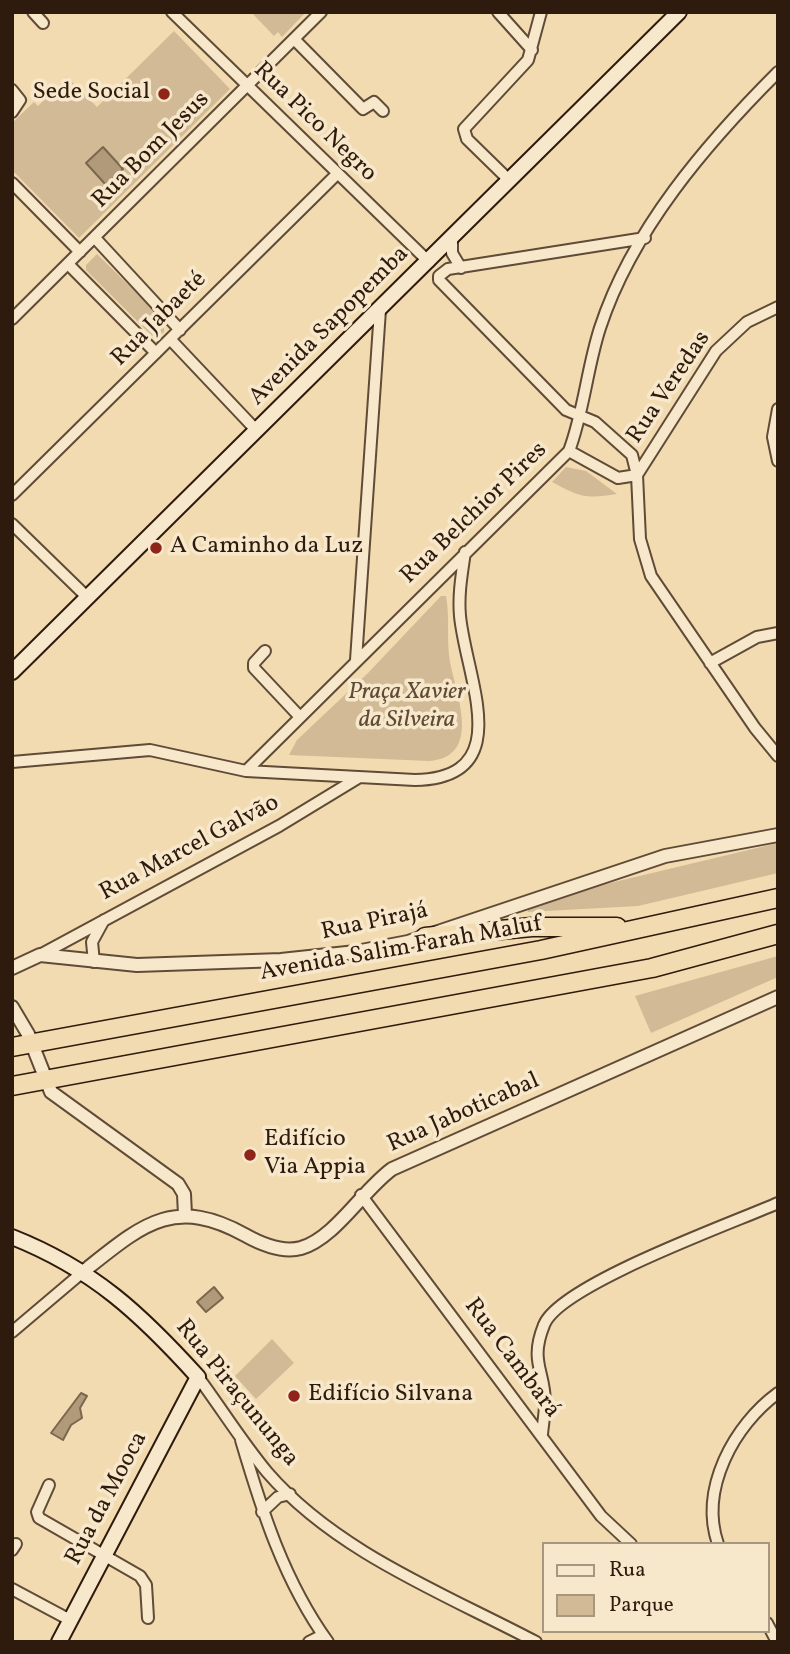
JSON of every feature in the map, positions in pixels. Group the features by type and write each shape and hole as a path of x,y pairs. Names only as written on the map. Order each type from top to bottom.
{"highway":[{"name":"Avenida Salim Farah Maluf","path":"12,1047 652,927 778,898"},
{"path":"425,937 532,926 652,927"},
{"path":"12,1086 652,968 778,934"}],"main road":[{"name":"Avenida Sapopemba","path":"12,672 679,12"},
{"name":"Rua Piraçununga","path":"12,1237 84,1271 146,1322 198,1377"},
{"name":"Rua da Mooca","path":"59,1642 198,1377"}],"street":[{"path":"33,12 43,23"},
{"name":"Rua Pico Negro","path":"172,12 246,88 429,261"},
{"name":"Rua Bom Jesus","path":"12,320 321,12"},
{"path":"498,12 532,50"},
{"path":"510,181 467,139 464,129 518,71 532,50 541,12"},
{"path":"294,39 363,108 374,102 383,111"},
{"name":"Rua Belchior Pires","path":"246,771 569,451 580,417 600,327 626,266 704,149 778,72"},
{"path":"12,90 20,100 12,111"},
{"name":"Rua Jabaeté","path":"12,495 337,174"},
{"path":"12,183 80,252"},
{"path":"94,238 180,330"},
{"path":"645,238 443,271 439,278 443,286 542,388 566,410 595,422 632,455 637,475 637,519 651,576 778,756"},
{"path":"452,239 452,253 461,268"},
{"path":"68,264 156,353"},
{"name":"Rua Veredas","path":"637,475 716,351 747,322 778,307"},
{"path":"356,660 380,310"},
{"path":"170,339 257,431"},
{"path":"778,409 773,437 778,461"},
{"path":"569,451 618,478 637,475"},
{"path":"12,523 88,598"},
{"path":"12,762 150,750 246,771 439,780 456,773 469,762 476,746 478,723 460,615 459,591 466,552"},
{"path":"710,663 757,636 778,633"},
{"path":"265,651 254,663 254,668 300,717"},
{"name":"Rua Marcel Galvão","path":"40,955 246,844 358,778"},
{"name":"Rua Pirajá","path":"40,955 137,965 281,960 356,952 425,937 665,856 778,835"},
{"path":"94,962 92,942 105,918"},
{"path":"12,968 40,955"},
{"name":"Rua Jaboticabal","path":"12,1332 84,1271 138,1230 155,1222 185,1215 224,1224 275,1248 298,1249 319,1241 361,1195 392,1169 778,997"},
{"path":"12,1007 31,1043 44,1080 55,1096 178,1184 184,1194 185,1215"},
{"name":"Rua Cambará","path":"361,1195 601,1516 629,1542"},
{"path":"542,1434 546,1401 537,1367 537,1351 545,1322 552,1311 584,1287 778,1203"},
{"name":"Rua Piraçununga","path":"198,1377 267,1472 327,1525 368,1554 536,1642"},
{"path":"718,1542 714,1518 720,1473 743,1427 761,1406 778,1394"},
{"path":"239,1432 262,1512 304,1609 325,1639 309,1642"},
{"path":"49,1485 37,1512 39,1518 131,1569 145,1582 148,1618"},
{"path":"262,1512 278,1497 290,1494"},
{"path":"12,1589 70,1620"}],"green space":[{"path":"251,12 306,12 282,37 278,32 274,36"},
{"path":"174,31 230,89 79,238 12,170 12,123 34,102 38,106 67,77 97,107"},
{"path":"97,254 164,320 164,332 157,337 151,335 86,270 86,265"},
{"path":"566,467 586,471 617,494 583,496 552,482"},
{"name":"Praça Xavier da Silveira","path":"441,596 446,596 450,662 462,722 461,736 456,748 446,757 429,761 289,755 297,740 368,673"},
{"path":"778,843 778,873 638,906 528,912 526,903"},
{"path":"778,956 778,977 651,1033 635,996"},
{"path":"272,1339 294,1363 256,1399 235,1376"}],"shaded area":[{"path":"103,147 123,169 106,185 86,163"},
{"path":"214,1287 223,1298 206,1312 197,1302"},
{"path":"81,1393 87,1396 80,1408 82,1418 71,1425 63,1440 51,1433"}],"place":[{"name":"Sede Social","path":"164,94"},
{"name":"A Caminho da Luz","path":"156,548"},
{"name":"Edifício Via Appia","path":"250,1155"},
{"name":"Edifício Silvana","path":"294,1396"}]}
